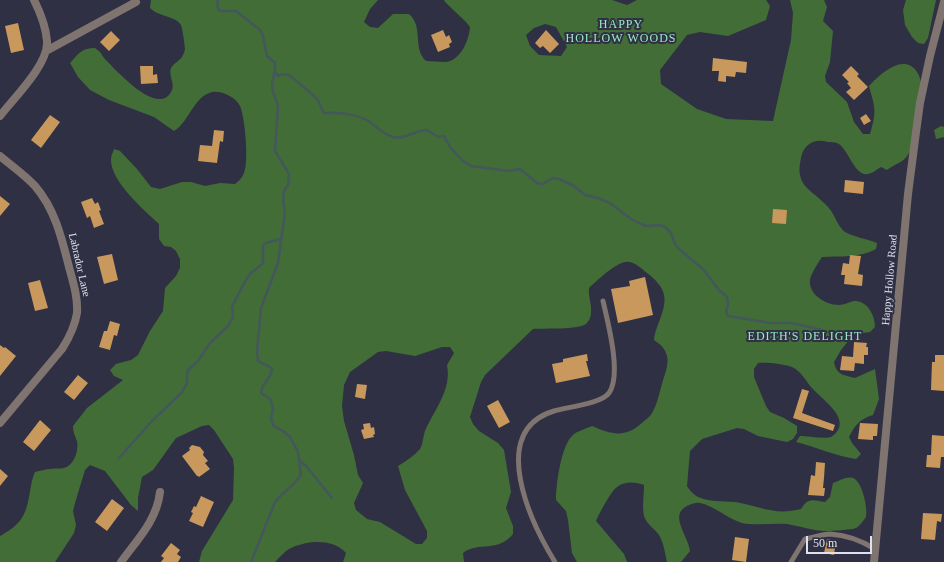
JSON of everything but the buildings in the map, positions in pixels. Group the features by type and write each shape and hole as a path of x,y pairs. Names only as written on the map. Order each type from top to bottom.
{"street":[{"path":"0,116 35,72 44,58 47,42 46,33 34,0"},
{"path":"46,51 136,2"},
{"name":"Happy Hollow Road","path":"874,562 908,194 920,103 944,2"},
{"name":"Labrador Lane","path":"0,156 35,186 52,212 60,230 76,294 77,311 69,338 62,349 0,423"},
{"path":"121,562 155,514 159,502 160,492"}],"lane":[{"path":"555,562 534,525 526,505 519,469 521,443 525,432 539,417 552,411 598,400 608,394 613,382 614,365 610,332 603,301"},
{"path":"791,562 805,540 829,534 852,538 864,542 876,549"}],"green space":[{"path":"151,0 378,0 370,9 364,22 370,27 378,28 393,14 409,14 416,25 418,44 422,56 426,61 446,62 456,58 463,49 468,38 470,27 444,0 612,0 627,5 637,0 766,0 770,6 766,20 728,36 700,32 687,35 660,70 661,84 697,109 726,119 773,121 791,40 793,13 790,0 824,0 827,7 823,21 833,31 830,62 825,76 826,82 847,102 854,122 863,134 870,134 874,120 874,105 869,86 879,76 892,67 899,64 906,64 912,66 917,72 922,86 913,142 909,153 902,161 887,170 881,167 872,173 865,174 856,168 845,151 837,143 815,141 808,145 803,151 799,168 802,182 830,210 845,232 877,243 876,249 863,254 822,257 812,273 810,282 813,292 827,303 843,305 854,301 859,301 863,303 872,313 875,327 870,332 854,334 841,350 834,362 837,370 841,374 855,378 875,369 879,399 873,415 858,423 849,437 861,454 856,459 833,454 796,442 800,436 828,438 835,434 840,423 832,408 794,368 787,365 758,363 754,369 754,377 766,406 770,412 797,426 797,433 793,439 787,442 758,436 744,429 737,428 702,439 690,451 687,486 693,494 702,499 735,502 767,510 791,511 801,509 811,500 825,502 830,497 833,483 846,478 853,478 859,484 864,495 866,517 864,520 856,528 828,531 787,524 748,524 737,521 705,504 695,503 681,511 679,515 679,520 690,551 681,562 667,562 661,538 647,522 644,516 644,485 638,483 627,483 614,489 596,521 624,554 627,562 577,562 572,553 566,511 556,500 558,475 565,447 573,435 592,426 612,433 625,433 637,427 649,417 654,410 667,367 667,355 662,346 654,340 664,306 663,292 652,277 636,265 629,262 624,262 602,276 589,288 591,314 590,319 586,324 568,328 533,329 485,375 481,382 470,417 473,424 479,431 498,443 504,450 511,492 506,508 513,526 513,534 501,543 475,548 463,553 464,562 343,562 346,553 341,548 327,543 311,542 289,549 275,562 199,562 202,551 233,500 233,459 214,430 209,425 202,426 176,438 153,470 142,477 138,498 138,511 131,505 105,471 90,465 85,470 73,511 76,525 74,533 55,562 0,562 0,536 12,529 23,516 35,472 47,469 64,468 71,464 77,449 77,441 73,426 87,408 123,380 114,376 110,370 116,364 131,360 138,355 150,331 163,311 165,288 176,276 180,268 180,259 176,251 171,247 164,246 159,239 159,224 129,194 116,176 112,168 111,159 114,149 120,151 151,187 160,189 182,182 191,182 205,186 220,183 235,184 244,173 246,140 242,112 238,103 232,97 220,92 212,92 206,95 200,99 184,121 174,131 154,117 109,100 90,90 78,77 70,63 81,52 87,49 95,48 126,80 136,88 156,99 165,98 171,92 173,86 170,74 171,68 182,57 185,47 181,25 179,22 150,8","holes":["545,24 556,27 567,47 561,56 539,55 530,46 526,35 534,28","442,347 450,347 454,353 447,365 448,374 445,391 425,431 420,449 413,456 398,466 405,490 427,531 427,538 422,544 416,544 380,522 367,519 356,510 354,503 363,483 358,475 344,421 342,406 344,385 350,372 378,352 386,351 415,356"]},
{"path":"906,0 936,0 928,38 924,44 918,43 912,37 905,25 903,10"},
{"path":"941,126 944,127 944,137 936,139 934,130"}],"waterway":[{"path":"218,0 217,7 220,11 236,11 260,30 263,36 267,56 275,63 272,86 278,107 275,151 289,174 288,185 284,191 283,201 285,212 278,263 261,308 257,352 258,361 270,367 272,370 261,390 261,393 270,399 272,404 273,408 271,419 274,426 290,437 298,452 301,474 275,502 251,562"},
{"path":"276,73 278,76 288,75 298,82 317,99 324,113 342,113 360,117 370,122 383,133 397,138 427,130 438,137 444,136 450,147 463,161 471,166 509,171 520,169 537,183 542,184 553,178 559,179 574,186 585,195 610,203 631,219 639,223 646,226 660,225 665,227 671,233 675,244 679,249 703,269 719,290 727,297 728,305 726,312 728,316 771,323 792,323 822,330"},
{"path":"119,458 150,423 182,392 187,383 187,373 189,369 198,361 210,343 228,326 233,317 232,307 242,287 249,275 263,263 263,245 280,239"},
{"path":"299,460 307,467 332,498"}],"district":[{"name":"HAPPY HOLLOW WOODS","path":"621,32"},
{"name":"EDITH'S DELIGHT","path":"805,337"}]}
